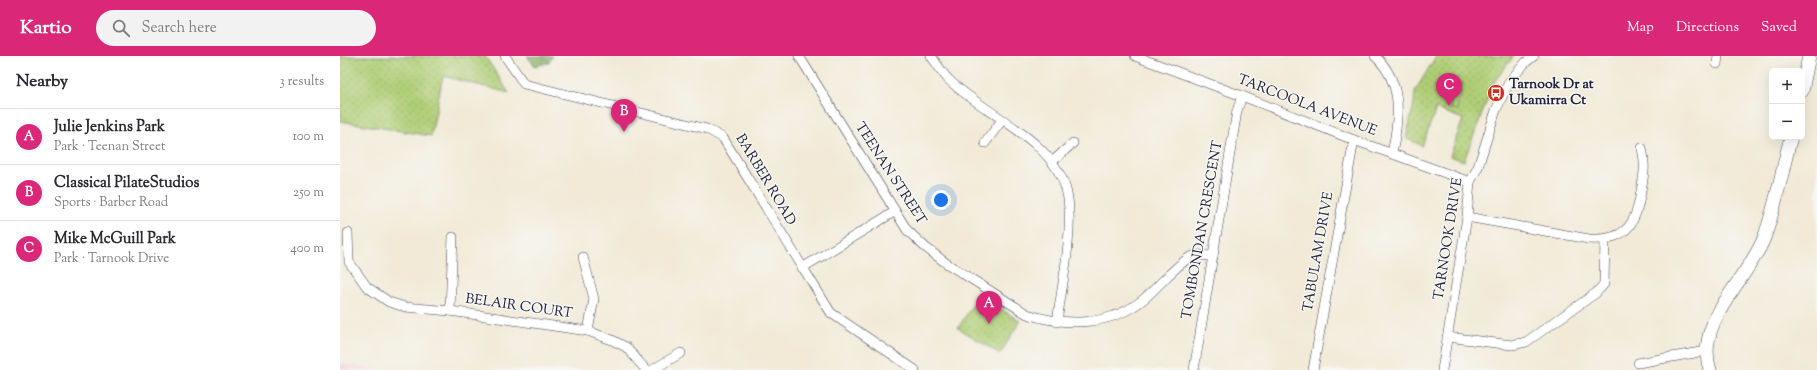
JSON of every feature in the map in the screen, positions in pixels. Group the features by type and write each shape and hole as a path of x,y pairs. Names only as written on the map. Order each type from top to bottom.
{"street":[{"name":"BARBER ROAD","path":"505,56 524,84 707,129 723,138 831,313 915,370"},
{"name":"TEENAN STREET","path":"799,56 906,230 946,263 1027,314 1057,322 1080,323 1118,315 1133,307 1146,297 1190,257 1197,255 1213,256"},
{"path":"931,56 949,80 1036,145 1052,161 1062,178 1068,198 1070,224 1057,322"},
{"name":"TARCOOLA AVENUE","path":"1135,56 1354,140 1470,182"},
{"path":"1375,56 1388,73 1395,88 1398,101 1397,129 1392,154"},
{"name":"TARNOOK DRIVE","path":"1442,370 1467,217 1470,182 1478,167 1496,110 1509,82 1526,62 1534,56"},
{"path":"1805,76 1809,56"},
{"name":"TOMBONDAN CRESCENT","path":"1194,370 1238,111 1242,96"},
{"path":"985,143 1002,120"},
{"name":"TABULAM DRIVE","path":"1313,370 1354,140"},
{"path":"1710,370 1706,351 1715,320 1763,239 1789,140"},
{"path":"1052,161 1073,143"},
{"path":"1467,217 1589,239 1605,240 1628,228 1635,219 1639,208 1646,165 1642,148"},
{"path":"802,268 894,212"},
{"path":"348,233 349,262 367,287 389,302 405,307 450,311"},
{"name":"BELAIR COURT","path":"453,237 450,311 588,331 626,347 646,370"},
{"path":"1448,337 1512,345 1526,342 1596,293 1604,284 1605,240"},
{"path":"583,257 594,299 588,331"},
{"path":"1638,363 1706,351"},
{"path":"652,370 681,353"}],"shaded area":[{"path":"340,363 380,370 340,370"}],"green space":[{"path":"340,56 485,56 509,93 443,76 431,136 340,121"},
{"path":"527,56 553,56 548,63 535,66"},
{"path":"1436,56 1514,56 1494,82 1464,161 1450,156 1463,119 1436,109 1422,146 1406,138 1414,103 1415,91"},
{"path":"1456,82 1463,83 1457,110 1450,108"},
{"path":"979,295 1020,321 1000,354 958,328"}],"place":[{"name":"Tarnook Dr at Ukamirra Ct","path":"1496,93"},
{"name":"Mike McGuill Park","path":"1449,106"},
{"name":"Classical PilateStudios","path":"624,132"},
{"name":"Julie Jenkins Park","path":"989,324"}]}
